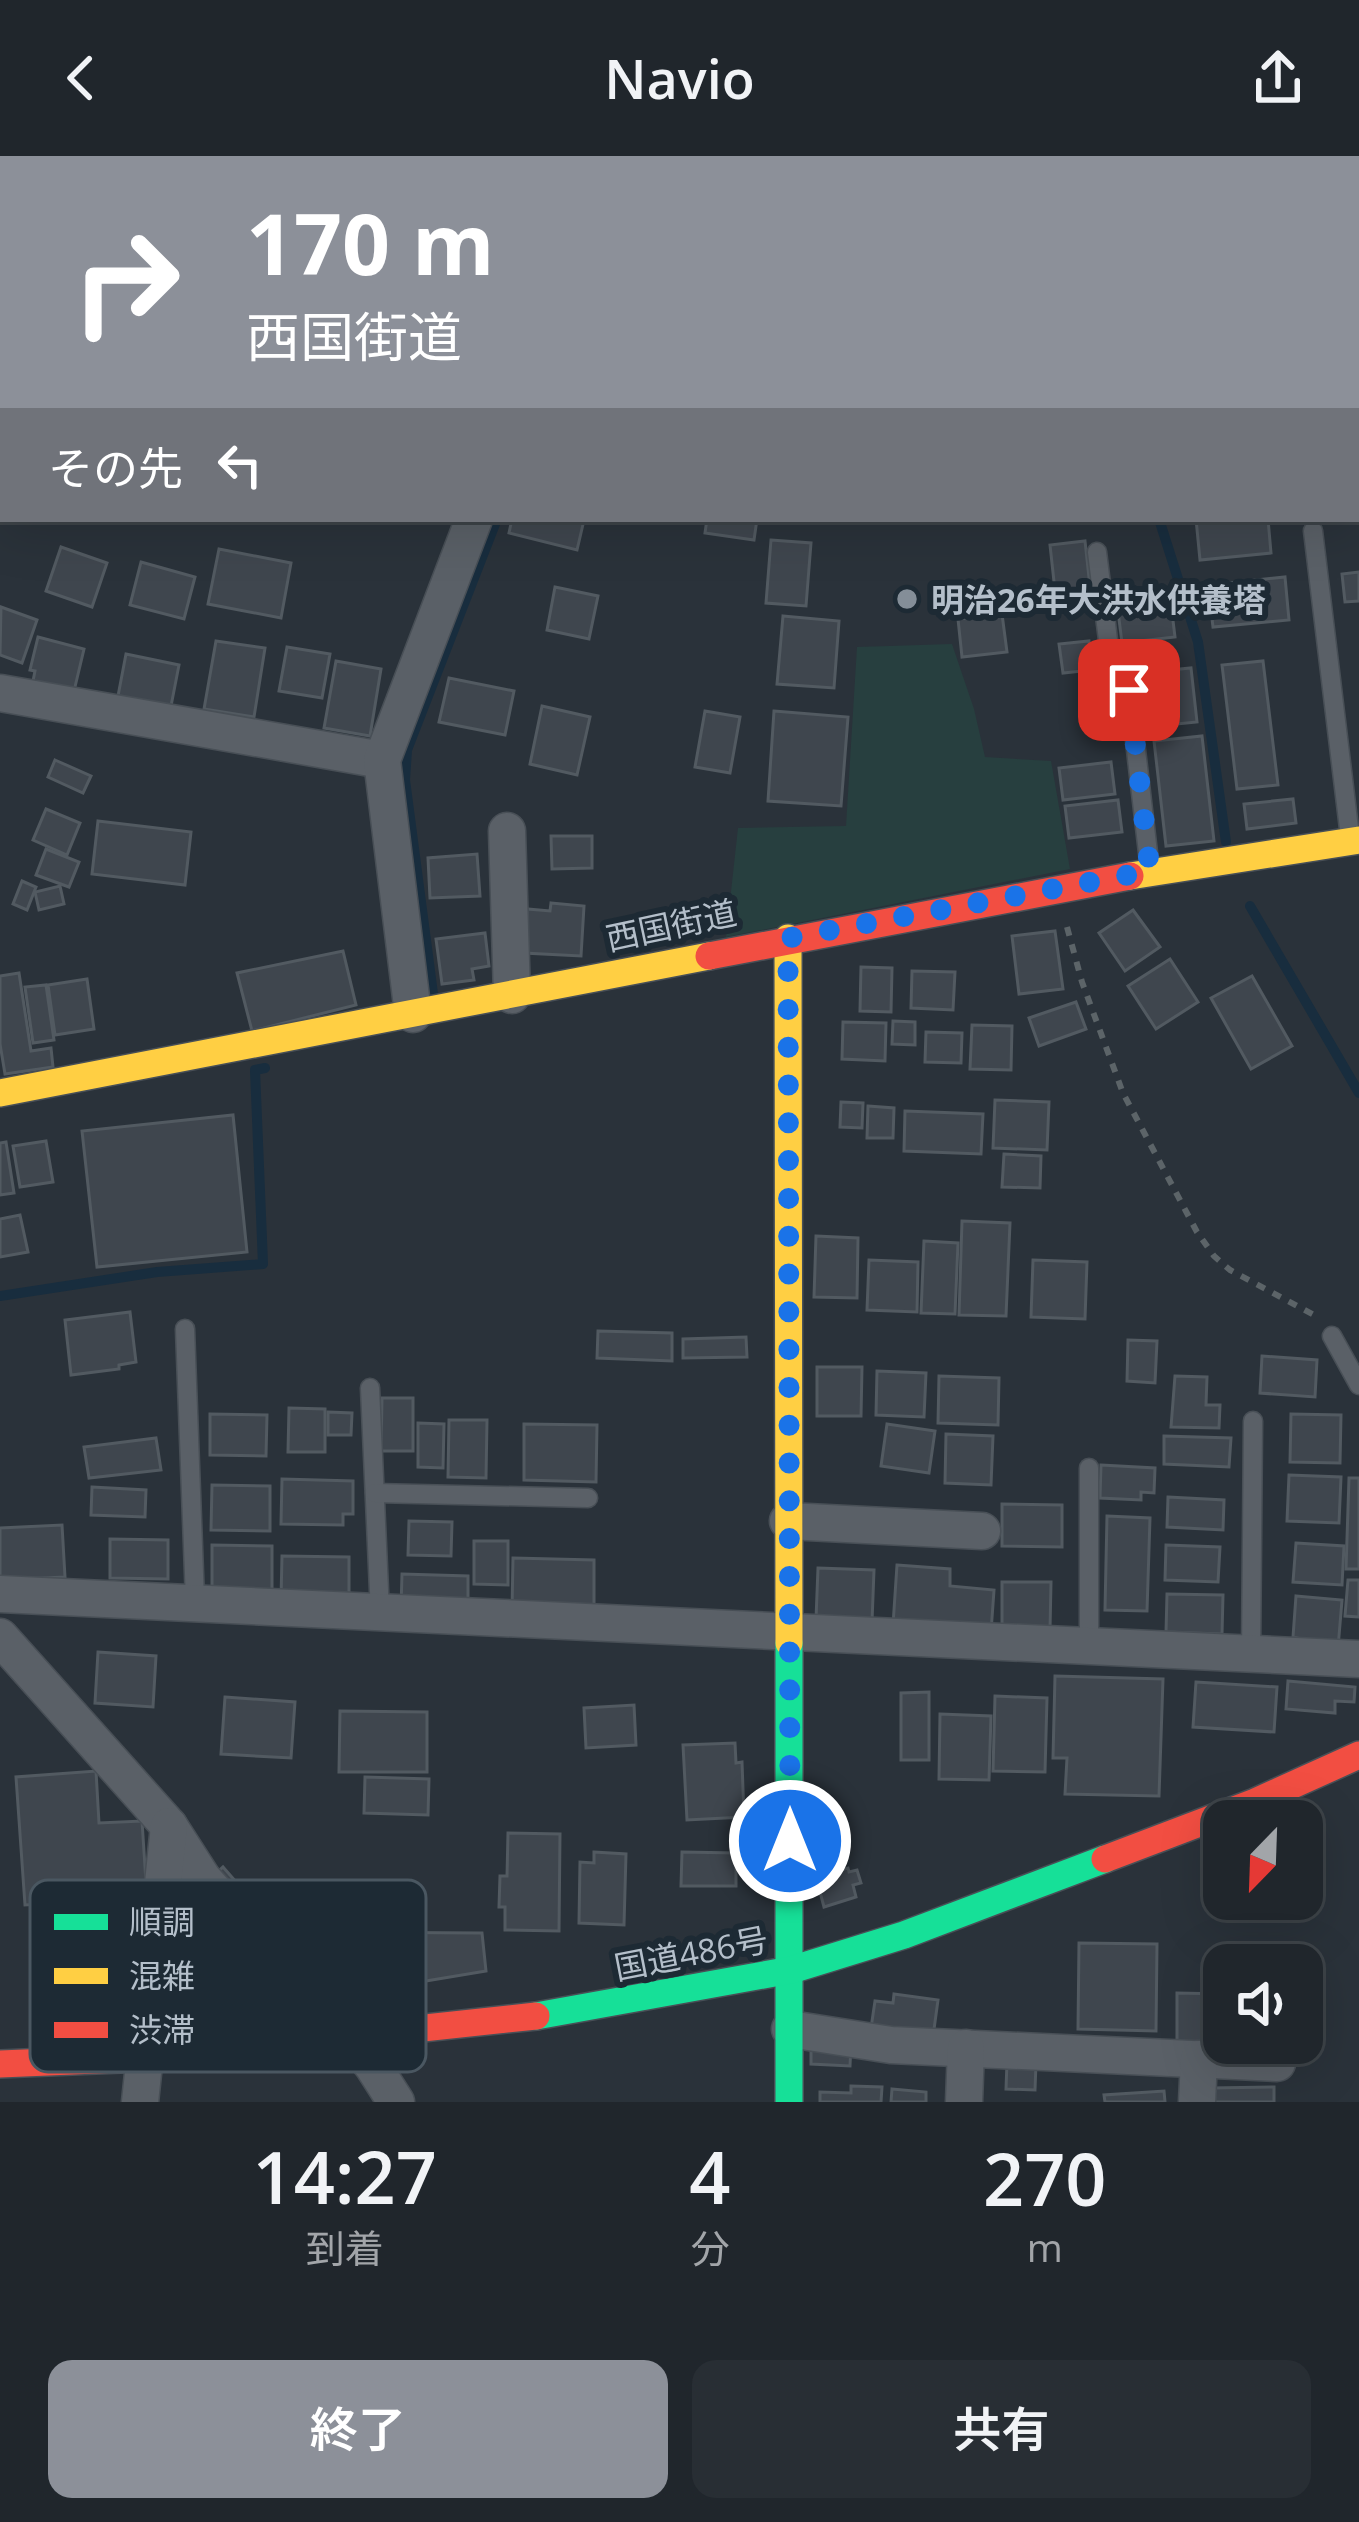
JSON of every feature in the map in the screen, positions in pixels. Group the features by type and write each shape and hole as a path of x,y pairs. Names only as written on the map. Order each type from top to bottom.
{"main road":[{"name":"西国街道","path":"0,1093 1056,888 1354,841"},
{"path":"788,938 789,2102"},
{"name":"国道486号","path":"426,2028 572,2012 791,1970 904,1935 1255,1802 1359,1755"},
{"name":"国道486号","path":"0,2064 30,2063"}],"street":[{"path":"412,1015 382,760 473,522"},
{"path":"0,693 382,760"},
{"path":"508,832 512,995"},
{"path":"788,1521 982,1532"},
{"path":"0,1594 1359,1659"},
{"path":"0,1637 169,1826 204,1880"},
{"path":"163,1880 169,1826"},
{"path":"790,2030 891,2045 1203,2059"},
{"path":"964,2102 966,2048"},
{"path":"1197,2102 1199,2059"},
{"path":"140,2102 142,2072"},
{"path":"375,2072 396,2102"}],"lane":[{"path":"1313,531 1354,841"},
{"path":"1097,552 1110,656 1129,690 1150,871"},
{"path":"185,1329 196,1601"},
{"path":"1332,1336 1359,1385"},
{"path":"370,1388 380,1613"},
{"path":"1251,1656 1253,1421"},
{"path":"1089,1468 1089,1648"},
{"path":"375,1493 588,1498"}],"path":[{"path":"1056,888 1082,982 1123,1093 1197,1232 1230,1270 1302,1307 1320,1319 1332,1336"}],"green space":[{"path":"952,644 985,757 1051,761 1070,869 726,937 738,828 846,826 857,647"}],"building":[{"path":"511,522 584,522 577,550 509,533"},
{"path":"707,522 757,522 754,540 705,533"},
{"path":"1196,522 1268,522 1271,553 1200,560"},
{"path":"771,540 811,543 806,606 766,603"},
{"path":"1085,541 1091,596 1056,600 1050,545"},
{"path":"61,547 107,563 92,607 46,591"},
{"path":"219,549 291,563 281,618 208,604"},
{"path":"141,562 195,577 184,619 130,605"},
{"path":"1359,572 1359,601 1345,602 1342,574"},
{"path":"1285,577 1289,620 1213,627 1208,585"},
{"path":"555,587 598,596 589,639 547,630"},
{"path":"1170,596 1175,637 1122,643 1117,603"},
{"path":"1,607 37,620 22,663 0,655"},
{"path":"1002,614 1007,652 962,657 958,619"},
{"path":"783,616 839,621 834,688 777,684"},
{"path":"38,637 84,649 74,691 33,681 35,671 30,670"},
{"path":"216,641 265,648 254,717 204,709"},
{"path":"1089,641 1092,670 1063,673 1059,644"},
{"path":"287,647 330,654 322,698 279,691"},
{"path":"126,654 179,665 171,706 118,696"},
{"path":"336,661 381,669 370,736 324,728"},
{"path":"1263,661 1278,785 1237,789 1222,665"},
{"path":"1191,668 1197,722 1156,726 1149,672"},
{"path":"449,678 514,691 505,735 439,722"},
{"path":"542,706 590,717 577,775 530,764"},
{"path":"705,711 740,717 730,773 695,767"},
{"path":"774,711 848,717 841,806 768,801"},
{"path":"1202,736 1214,841 1166,846 1154,741"},
{"path":"55,760 91,776 83,793 48,777"},
{"path":"1111,762 1115,794 1063,800 1059,768"},
{"path":"1293,799 1296,823 1247,829 1244,804"},
{"path":"1118,800 1122,832 1069,838 1065,806"},
{"path":"46,809 80,823 67,855 33,840"},
{"path":"98,821 191,832 185,885 92,874"},
{"path":"551,836 592,836 592,868 552,869"},
{"path":"46,849 79,862 69,887 36,875"},
{"path":"477,854 480,896 430,898 428,858"},
{"path":"22,881 36,887 27,910 13,904"},
{"path":"60,886 64,904 39,910 35,892"},
{"path":"551,903 584,906 581,956 524,953 527,909 550,911"},
{"path":"1133,910 1160,947 1125,971 1099,933"},
{"path":"1055,931 1063,989 1019,994 1012,936"},
{"path":"485,933 489,966 472,969 474,980 442,984 436,939"},
{"path":"343,951 356,1005 252,1031 237,973"},
{"path":"1170,959 1198,1002 1156,1029 1128,986"},
{"path":"861,967 892,968 891,1012 860,1011"},
{"path":"912,971 955,972 953,1010 911,1008"},
{"path":"19,973 31,1051 51,1048 53,1067 5,1074 0,976"},
{"path":"1252,976 1292,1046 1251,1069 1211,998"},
{"path":"87,979 94,1029 55,1035 48,985"},
{"path":"46,985 54,1040 33,1043 25,987"},
{"path":"1076,1002 1086,1029 1039,1046 1029,1018"},
{"path":"893,1021 915,1022 915,1045 892,1044"},
{"path":"843,1022 886,1023 885,1061 842,1059"},
{"path":"972,1025 1012,1026 1011,1070 970,1069"},
{"path":"926,1032 962,1033 961,1063 925,1062"},
{"path":"995,1100 1049,1102 1047,1150 993,1148"},
{"path":"841,1102 863,1103 862,1128 840,1127"},
{"path":"868,1106 894,1108 893,1138 867,1138"},
{"path":"905,1111 983,1114 981,1154 904,1151"},
{"path":"233,1115 247,1252 97,1267 82,1131"},
{"path":"46,1141 53,1182 20,1187 13,1146"},
{"path":"6,1142 14,1193 0,1195 0,1143"},
{"path":"1004,1154 1041,1156 1040,1188 1002,1187"},
{"path":"20,1215 28,1252 0,1257 0,1219"},
{"path":"962,1221 1010,1223 1006,1316 959,1315"},
{"path":"816,1236 858,1238 857,1298 814,1297"},
{"path":"924,1241 958,1243 955,1314 921,1313"},
{"path":"869,1260 918,1262 917,1312 867,1310"},
{"path":"1033,1260 1087,1262 1085,1319 1031,1317"},
{"path":"130,1312 136,1362 71,1375 65,1320"},
{"path":"598,1331 672,1333 672,1361 597,1358"},
{"path":"746,1337 747,1357 683,1358 683,1339"},
{"path":"1128,1340 1157,1341 1155,1383 1127,1381"},
{"path":"1262,1356 1317,1360 1315,1397 1260,1393"},
{"path":"817,1367 862,1367 861,1416 817,1416"},
{"path":"877,1371 926,1373 924,1417 876,1415"},
{"path":"939,1376 999,1378 998,1425 938,1423"},
{"path":"1175,1376 1207,1377 1206,1405 1220,1405 1219,1428 1171,1427"},
{"path":"382,1398 413,1398 413,1451 381,1451"},
{"path":"289,1408 325,1409 325,1452 288,1452"},
{"path":"328,1412 352,1413 351,1435 328,1435"},
{"path":"210,1414 267,1415 266,1456 210,1455"},
{"path":"1291,1414 1341,1415 1340,1463 1290,1462"},
{"path":"449,1420 487,1420 486,1478 448,1477"},
{"path":"418,1423 444,1424 443,1468 418,1467"},
{"path":"524,1424 597,1425 596,1482 524,1480"},
{"path":"887,1424 935,1431 929,1473 881,1466"},
{"path":"946,1434 993,1436 991,1485 945,1483"},
{"path":"1164,1436 1231,1438 1229,1467 1164,1464"},
{"path":"156,1438 161,1470 89,1478 84,1447"},
{"path":"1101,1465 1155,1468 1154,1493 1141,1492 1141,1500 1100,1498"},
{"path":"1289,1475 1341,1477 1339,1523 1287,1521"},
{"path":"1349,1478 1359,1478 1359,1569 1346,1569"},
{"path":"282,1479 353,1481 353,1514 343,1514 343,1525 281,1524"},
{"path":"212,1485 270,1486 270,1531 211,1530"},
{"path":"92,1487 146,1490 145,1517 91,1515"},
{"path":"1168,1497 1224,1500 1223,1530 1167,1527"},
{"path":"1002,1504 1062,1505 1062,1547 1002,1546"},
{"path":"1107,1516 1150,1518 1147,1611 1105,1610"},
{"path":"409,1521 452,1522 451,1556 408,1555"},
{"path":"62,1525 65,1577 0,1580 0,1528"},
{"path":"110,1539 168,1540 168,1579 110,1578"},
{"path":"474,1541 508,1541 508,1585 474,1584"},
{"path":"1296,1543 1344,1546 1342,1585 1293,1582"},
{"path":"212,1545 272,1546 272,1597 212,1596"},
{"path":"1166,1545 1220,1547 1218,1582 1165,1580"},
{"path":"282,1556 349,1557 349,1600 281,1599"},
{"path":"513,1558 594,1560 594,1611 512,1610"},
{"path":"897,1565 950,1569 950,1586 994,1590 991,1632 893,1625"},
{"path":"818,1568 874,1570 872,1622 816,1619"},
{"path":"402,1574 468,1576 468,1609 401,1608"},
{"path":"1348,1580 1359,1580 1359,1617 1345,1616"},
{"path":"1002,1582 1051,1582 1050,1630 1002,1629"},
{"path":"1167,1594 1223,1595 1222,1634 1166,1632"},
{"path":"1296,1596 1342,1600 1338,1648 1293,1637"},
{"path":"98,1652 156,1656 153,1707 95,1703"},
{"path":"1055,1676 1163,1679 1159,1796 1065,1794 1067,1758 1053,1758"},
{"path":"1288,1681 1355,1687 1354,1702 1335,1701 1335,1713 1286,1709"},
{"path":"1196,1682 1277,1687 1274,1732 1193,1727"},
{"path":"929,1692 929,1760 901,1760 901,1693"},
{"path":"995,1696 1047,1698 1045,1772 993,1771"},
{"path":"225,1697 295,1702 291,1758 221,1754"},
{"path":"634,1705 636,1745 586,1748 584,1708"},
{"path":"340,1711 427,1712 427,1772 339,1772"},
{"path":"940,1714 991,1716 989,1780 939,1779"},
{"path":"735,1743 736,1763 742,1762 744,1817 687,1820 683,1745"},
{"path":"96,1771 99,1823 142,1821 146,1880 30,1880 30,1905 25,1905 16,1777"},
{"path":"365,1777 429,1779 428,1815 364,1813"},
{"path":"508,1833 560,1834 559,1931 505,1930 505,1907 499,1907 500,1876 507,1876"},
{"path":"594,1852 626,1854 624,1925 579,1923 580,1862 594,1863"},
{"path":"682,1852 736,1853 736,1886 681,1886"},
{"path":"223,1867 234,1880 211,1880"},
{"path":"848,1868 849,1872 857,1870 861,1883 853,1885 856,1897 824,1907 816,1877"},
{"path":"426,1933 482,1933 486,1971 426,1981"},
{"path":"1079,1943 1157,1944 1156,2031 1078,2029"},
{"path":"1177,1993 1203,1994 1203,2043 1177,2043"},
{"path":"894,1994 938,2000 932,2044 870,2035 875,2001 893,2003"},
{"path":"811,2042 851,2044 850,2066 811,2064"},
{"path":"1007,2062 1036,2063 1035,2090 1006,2089"},
{"path":"851,2086 882,2087 881,2102 820,2102 820,2092 851,2093"},
{"path":"1274,2087 1274,2102 1211,2102 1211,2088"},
{"path":"892,2089 926,2092 926,2102 891,2102"},
{"path":"1164,2091 1165,2102 1105,2102 1104,2095"}],"waterway":[{"path":"433,994 405,780 407,750 496,522"},
{"path":"1160,522 1198,642 1226,842"},
{"path":"1250,906 1359,1093"},
{"path":"0,1296 157,1272 263,1264 255,1070 265,1068"}],"traffic: fast":[{"path":"789,1643 789,2102"},
{"path":"536,2016 791,1970 904,1935 1105,1859"}],"traffic: slow":[{"path":"1130,876 1359,840"},
{"path":"788,938 789,1643"},
{"path":"0,1093 709,956"}],"traffic: jam":[{"path":"709,956 1130,876"},
{"path":"1105,1859 1255,1802 1359,1755"},
{"path":"426,2028 536,2016"},
{"path":"0,2064 30,2063"}],"place":[{"name":"明治26年大洪水供養塔","path":"907,599"}],"route":[{"path":"790,1841 788,938 1150,871 1129,690"}]}
